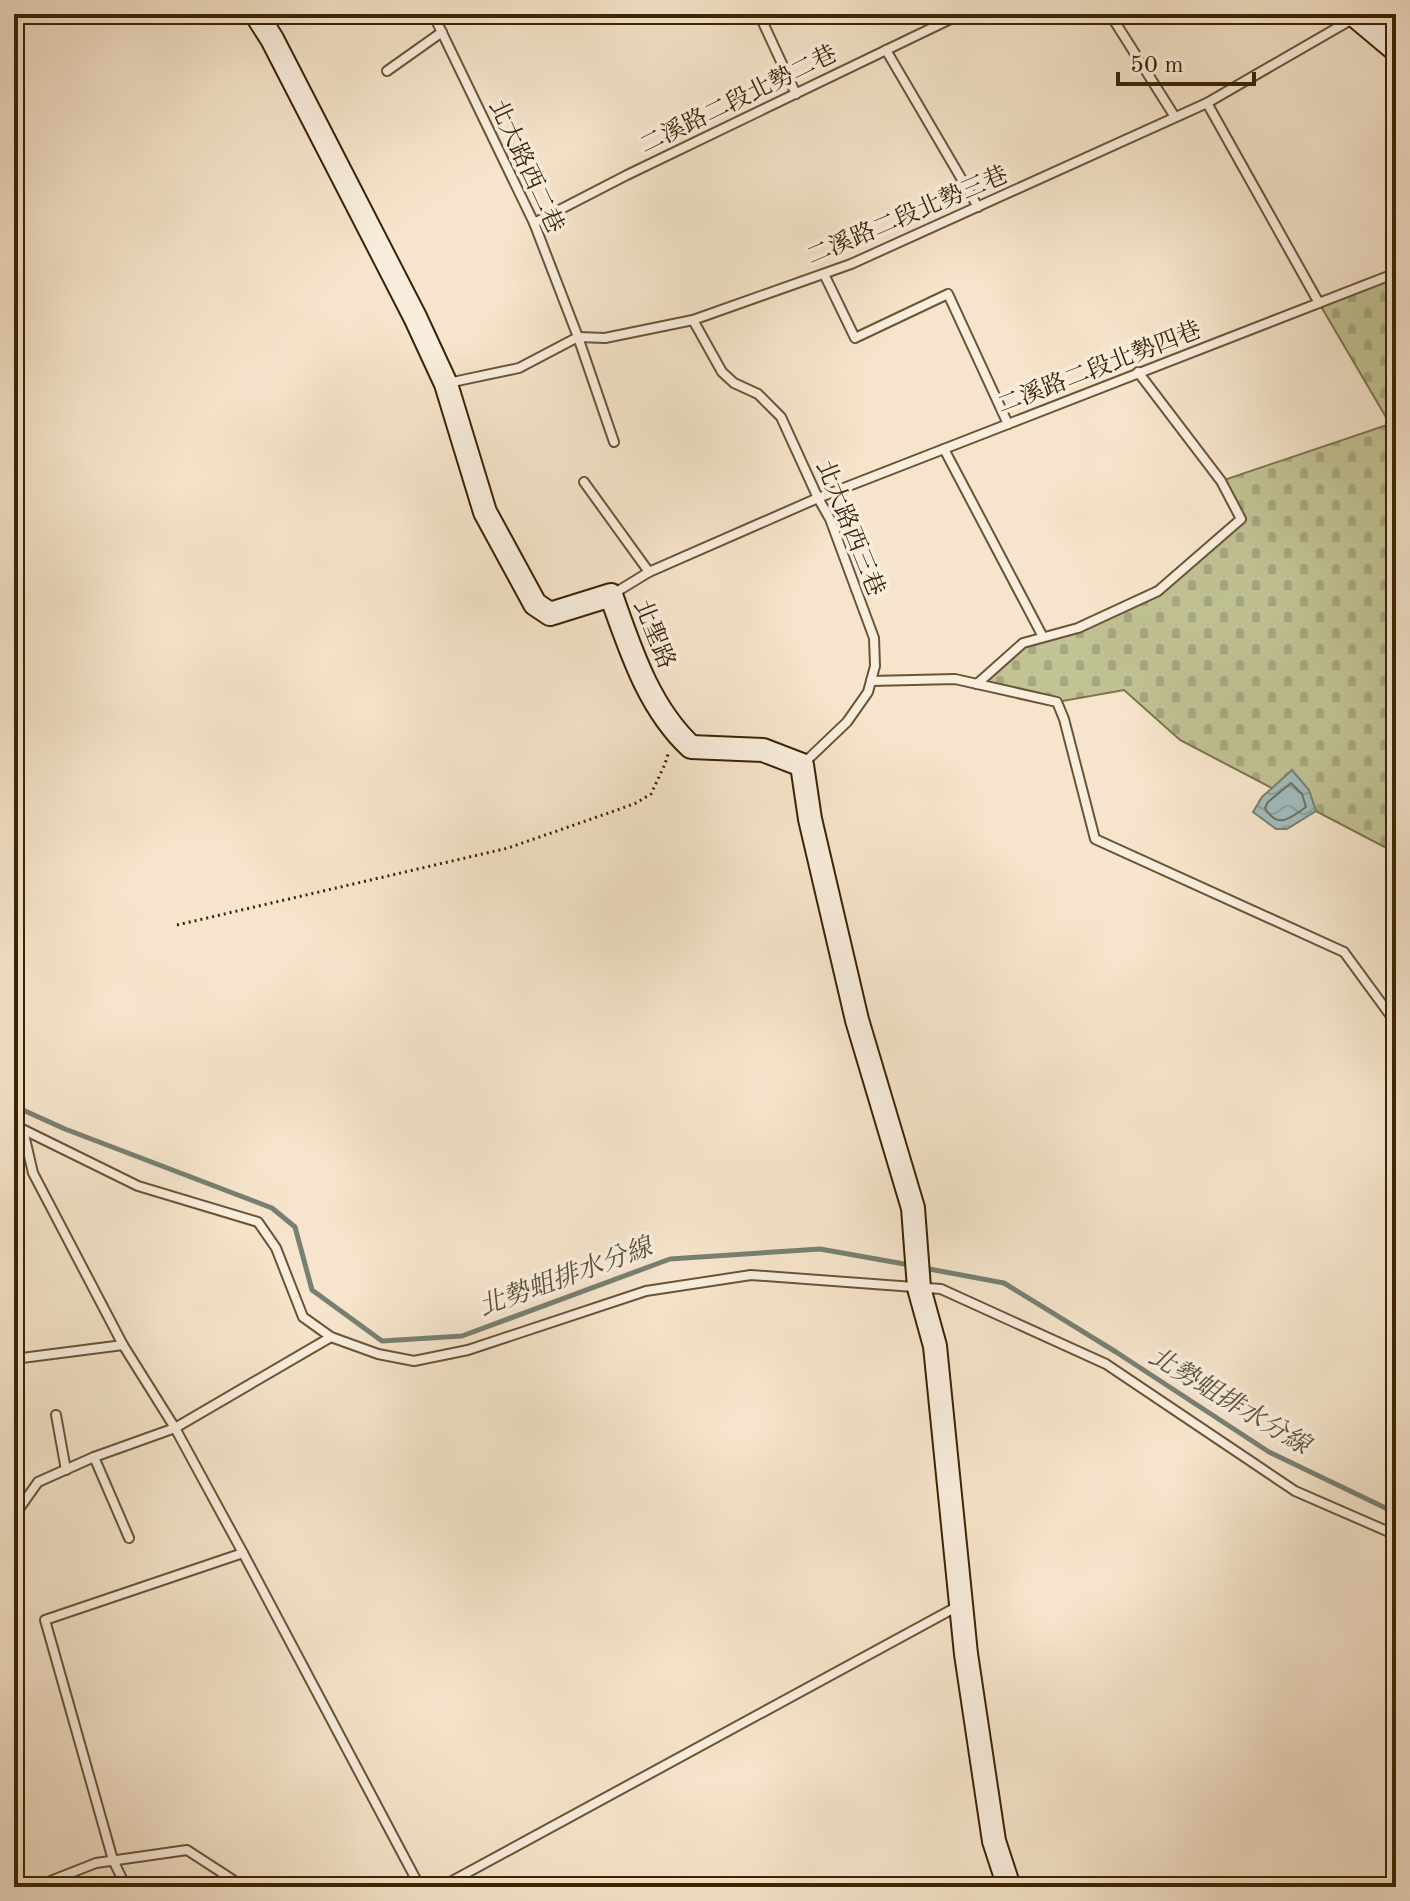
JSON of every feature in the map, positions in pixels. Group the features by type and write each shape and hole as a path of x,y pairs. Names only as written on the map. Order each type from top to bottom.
{"street":[{"name":"北聖路","path":"256,14 272,39 408,303 446,384 485,512 535,604 550,614 611,595 639,672 675,732"},
{"path":"1387,14 1396,22"},
{"path":"1356,15 1396,50"},
{"path":"675,732 691,747 763,750 802,765 810,819 857,1020 913,1208 918,1274 935,1346 966,1654 994,1841 1009,1887"}],"lane":[{"name":"北大路西二巷","path":"433,14 534,223 614,442"},
{"path":"759,14 796,94"},
{"name":"二溪路二段北勢二巷","path":"534,223 961,14"},
{"path":"1110,14 1175,117"},
{"name":"二溪路二段北勢三巷","path":"446,384 519,368 578,337 605,338 693,320 851,264 1207,103 1356,15"},
{"path":"387,71 442,32"},
{"path":"886,50 978,207"},
{"path":"1207,103 1319,303"},
{"name":"二溪路二段北勢四巷","path":"818,498 1396,273"},
{"path":"824,274 855,338 948,294 1008,424"},
{"name":"北大路西三巷","path":"693,320 722,372 734,383 758,394 781,417 830,519 874,638 875,666 868,692 847,722 802,765"},
{"path":"977,684 1023,643 1078,628 1158,591 1241,519 1221,481 1138,372"},
{"path":"944,449 1043,637"},
{"path":"584,482 649,572"},
{"path":"611,595 649,572 818,498"},
{"path":"871,681 955,679 1057,702 1095,839 1344,952 1396,1023"},
{"path":"18,1128 138,1186 258,1222 276,1248 303,1317 331,1337 378,1354 414,1361 468,1350 646,1291 751,1275 918,1274 941,1289 1106,1364 1295,1491 1396,1535"},
{"path":"18,1128 33,1173 123,1345 175,1428 420,1887"},
{"path":"14,1516 38,1482 94,1457 175,1428 331,1337"},
{"path":"14,1359 123,1345"},
{"path":"56,1415 66,1470"},
{"path":"94,1457 129,1538"},
{"path":"126,1887 113,1860 45,1620 243,1553"},
{"path":"441,1887 961,1604"},
{"path":"35,1887 96,1863 187,1850 244,1887"}],"path":[{"path":"177,925 508,848 636,803 651,794 675,732"}],"green space":[{"path":"1396,273 1396,853 1180,740 1124,690 1057,702 977,684 1023,643 1078,628 1158,591 1240,519 1221,481 1390,424 1319,303"}],"water":[{"path":"1292,770 1309,790 1316,811 1287,829 1276,829 1253,812 1262,797"}],"waterway":[{"name":"北勢蛆排水分線","path":"14,1106 65,1129 272,1208 295,1227 312,1290 382,1341 462,1336 670,1259 820,1249 910,1265"},
{"name":"北勢蛆排水分線","path":"924,1268 1004,1283 1269,1452 1396,1513"}]}
